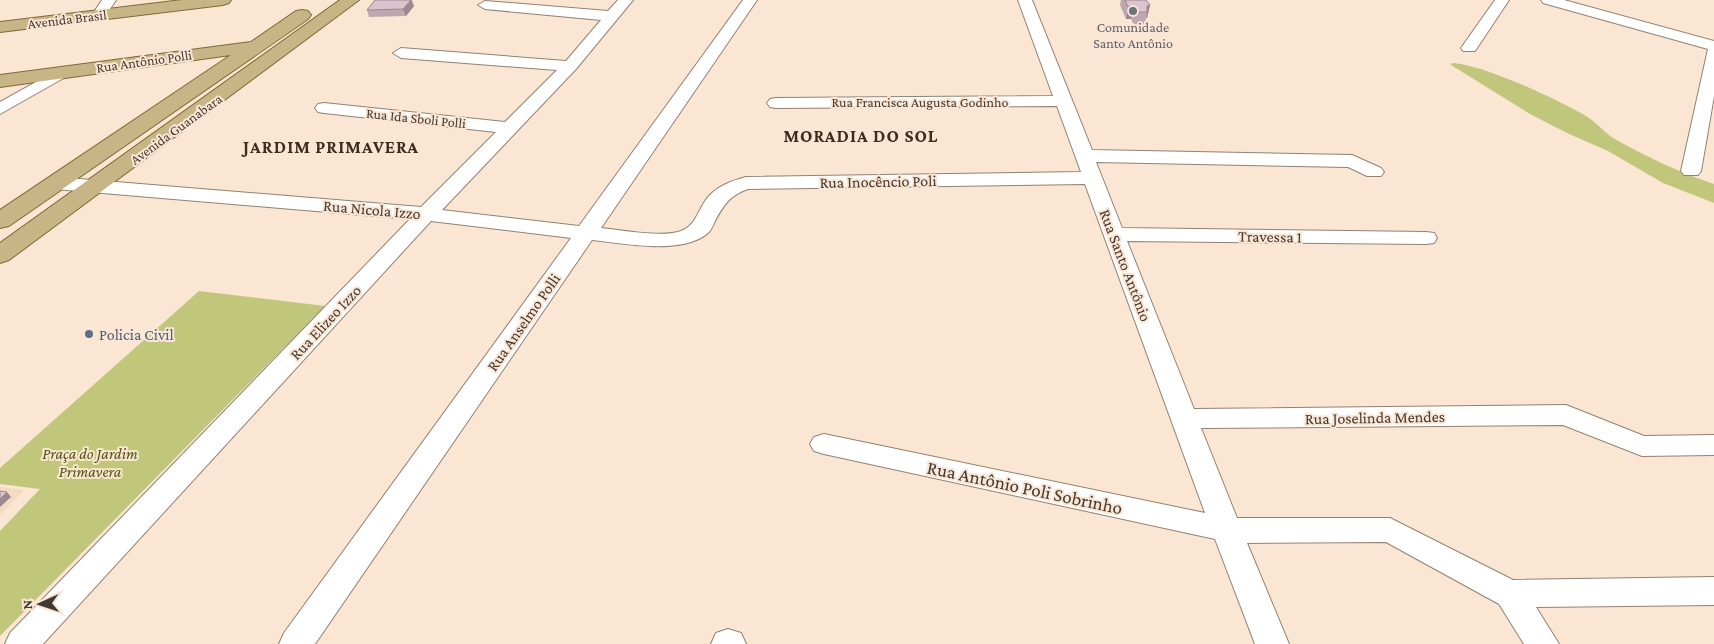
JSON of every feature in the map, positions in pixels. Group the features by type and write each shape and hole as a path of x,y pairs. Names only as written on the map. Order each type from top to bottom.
{"main road":[{"name":"Avenida Brasil","path":"0,27 223,0"},
{"name":"Avenida Guanabara","path":"0,221 324,0"},
{"name":"Avenida Guanabara","path":"0,255 98,186 351,0"},
{"name":"Rua Antônio Polli","path":"0,81 255,46 289,46"}],"street":[{"path":"99,15 108,0"},
{"name":"Rua Elizeo Izzo","path":"22,644 426,214 570,66 610,16 626,0"},
{"name":"Rua Anselmo Polli","path":"296,644 750,0"},
{"name":"Rua Santo Antônio","path":"1025,0 1226,530 1272,644"},
{"path":"1469,48 1502,0"},
{"path":"1548,0 1714,46"},
{"path":"484,4 610,16"},
{"path":"1691,170 1714,52"},
{"path":"401,53 570,66"},
{"path":"0,109 63,72"},
{"name":"Rua Francisca Augusta Godinho","path":"776,103 1063,101"},
{"name":"Rua Ida Sboli Polli","path":"324,108 508,128"},
{"path":"1084,156 1352,162 1374,172"},
{"name":"Rua Inocêncio Poli","path":"688,236 701,228 716,200 727,190 746,183 1093,178"},
{"name":"Rua Nicola Izzo","path":"55,183 426,214 586,233 669,240 688,236"},
{"name":"Rua Joselinda Mendes","path":"1184,419 1566,415 1642,446 1714,445"},
{"name":"Rua Antônio Poli Sobrinho","path":"824,444 1226,530 1390,530 1510,594"},
{"path":"1510,594 1712,593"},
{"path":"1510,594 1542,644"}],"lane":[{"name":"Travessa 1","path":"1114,234 1426,238"}],"shaded area":[{"path":"0,487 24,490 0,515"}],"green space":[{"path":"1452,63 1482,69 1540,92 1586,116 1613,138 1676,169 1714,184 1714,203 1663,183 1608,151 1530,114 1451,65"},
{"name":"Praça do Jardim Primavera","path":"199,291 325,306 0,636 0,531 40,489 0,484 0,468"}],"building":[{"path":"375,0 411,0 403,9 367,10"},
{"path":"1125,0 1146,0 1150,5 1147,6 1147,12 1140,12 1135,10 1133,6 1128,7"},
{"path":"0,491 7,492 0,499"}],"place":[{"name":"Comunidade Santo Antônio","path":"1133,11"},
{"name":"Policia Civil","path":"89,334"}],"district":[{"name":"MORADIA DO SOL","path":"861,136"},
{"name":"JARDIM PRIMAVERA","path":"331,147"}]}
